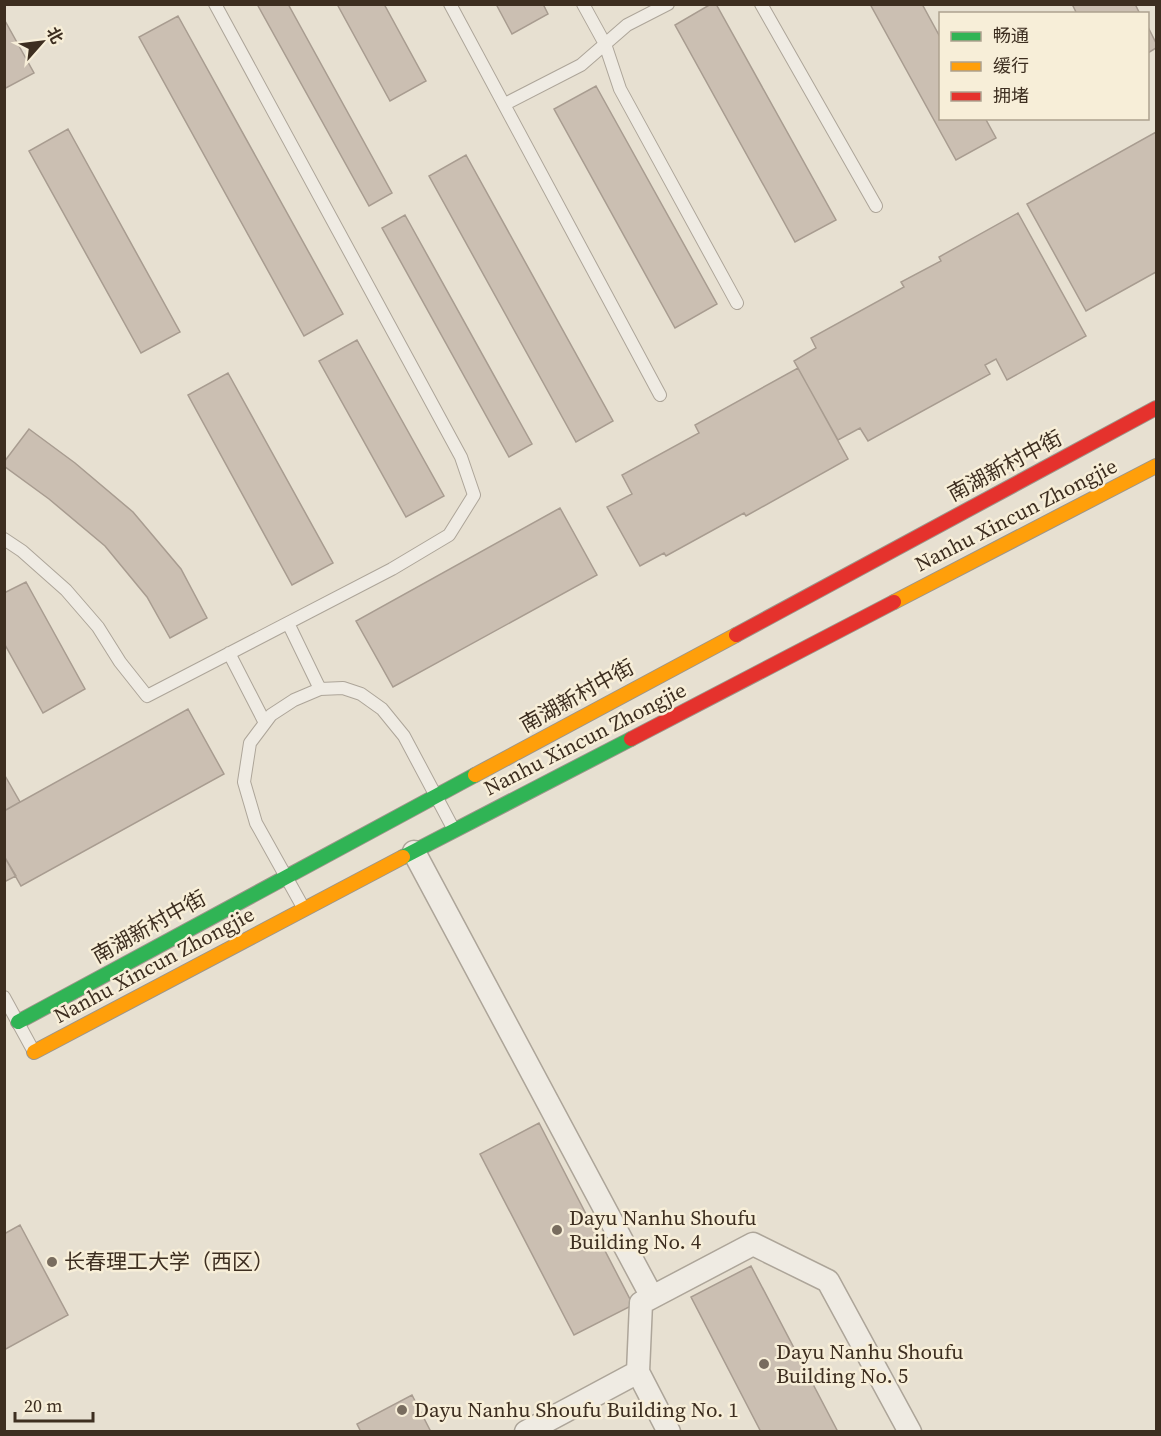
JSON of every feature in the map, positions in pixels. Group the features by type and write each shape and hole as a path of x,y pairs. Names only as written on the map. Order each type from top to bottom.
{"street":[{"name":"南湖新村中街","path":"18,1022 1156,408"},
{"name":"Nanhu Xincun Zhongjie","path":"34,1052 1156,465"},
{"path":"414,852 652,1298"},
{"path":"669,1431 638,1372 641,1303 753,1244 828,1281 909,1431"},
{"path":"526,1431 638,1372"}],"lane":[{"path":"4,539 22,551 66,590 98,627 120,662 147,696 392,569 449,535 474,495 461,457 215,4"},
{"path":"450,4 660,395"},
{"path":"583,4 605,45 620,89 737,303"},
{"path":"505,104 581,65 627,25 668,4"},
{"path":"761,4 876,206"},
{"path":"288,623 320,689"},
{"path":"229,653 265,723"},
{"path":"304,909 256,823 244,782 250,744 271,716 294,700 320,689 343,688 361,694 382,709 404,736 454,831"},
{"path":"4,997 34,1052"}],"building":[{"path":"257,4 288,4 392,193 369,206"},
{"path":"337,4 384,4 426,81 390,101"},
{"path":"496,4 543,4 548,14 512,34"},
{"path":"711,4 716,4 836,220 795,242 675,25"},
{"path":"870,4 922,4 939,35 939,120 986,120 996,138 956,160"},
{"path":"1072,4 1135,4 1139,12 1076,12"},
{"path":"178,16 343,314 304,336 139,37"},
{"path":"4,19 34,73 4,89"},
{"path":"1149,29 1156,43 1156,48 1149,52"},
{"path":"596,86 717,304 675,328 554,109"},
{"path":"68,129 180,332 141,353 29,151"},
{"path":"1156,132 1156,272 1086,311 1027,204"},
{"path":"466,155 613,421 576,442 429,176"},
{"path":"1018,213 1086,336 1007,380 996,359 985,365 990,374 868,441 860,428 838,440 794,361 816,348 811,338 904,287 901,282 941,261 939,257"},
{"path":"405,215 532,444 509,457 382,228"},
{"path":"357,340 444,496 406,517 319,361"},
{"path":"798,368 848,459 746,516 744,513 666,556 664,553 640,566 607,507 632,494 622,475 699,433 695,425"},
{"path":"228,373 333,563 292,585 188,395"},
{"path":"29,429 75,463 133,512 181,569 207,618 170,638 147,597 105,546 49,499 4,466 4,462"},
{"path":"560,508 597,575 393,687 356,621"},
{"path":"26,582 85,689 43,713 4,643 4,593"},
{"path":"188,709 224,774 21,886 4,856 4,811"},
{"path":"4,774 20,802 4,811"},
{"path":"4,856 16,876 4,882"},
{"name":"Dayu Nanhu Shoufu Building No. 4","path":"539,1123 633,1305 574,1335 480,1154"},
{"path":"20,1225 68,1315 4,1350 4,1234"},
{"name":"Dayu Nanhu Shoufu Building No. 5","path":"751,1266 838,1432 761,1432 691,1297"},
{"name":"Dayu Nanhu Shoufu Building No. 1","path":"412,1395 431,1432 361,1432 357,1424"}],"traffic: fast":[{"path":"403,857 631,739"},
{"path":"18,1022 475,775"}],"traffic: slow":[{"path":"894,602 1156,466"},
{"path":"475,775 736,635"},
{"path":"34,1052 403,857"}],"traffic: jam":[{"path":"736,635 1156,408"},
{"path":"631,739 894,602"}],"place":[{"name":"Dayu Nanhu Shoufu Building No. 4","path":"557,1230"},
{"name":"长春理工大学（西区）","path":"52,1262"},
{"name":"Dayu Nanhu Shoufu Building No. 5","path":"764,1364"},
{"name":"Dayu Nanhu Shoufu Building No. 1","path":"402,1410"}]}
